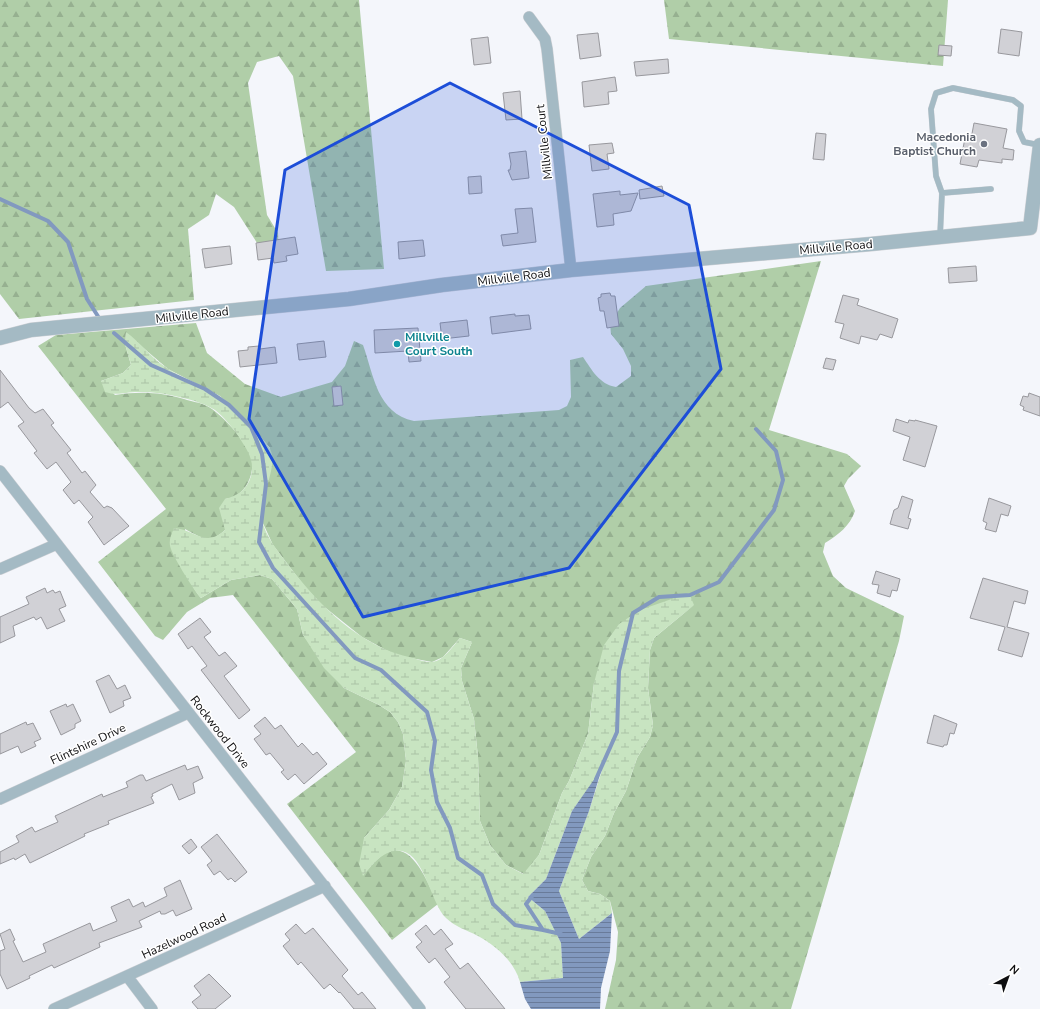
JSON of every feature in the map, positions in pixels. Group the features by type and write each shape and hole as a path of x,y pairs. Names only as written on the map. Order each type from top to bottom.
{"street":[{"name":"Millville Court","path":"529,18 545,39 547,49 571,270"},
{"name":"Millville Road","path":"0,338 31,330 349,299 442,285 571,270 1030,228 1040,145"},
{"name":"Rockwood Drive","path":"0,471 420,1009"},
{"path":"0,569 57,544"},
{"name":"Flintshire Drive","path":"0,799 188,712"},
{"name":"Hazelwood Road","path":"54,1009 325,886"},
{"path":"127,976 152,1009"}],"lane":[{"path":"940,237 942,193 936,176 931,109 936,93 953,88 1013,100 1021,106 1019,131 1024,142 1040,145"},
{"path":"942,193 991,189"}],"highlighted area":[{"path":"450,83 689,205 721,369 569,568 363,617 249,419 285,170"}],"green space":[{"path":"0,0 359,0 384,269 326,271 293,76 279,56 257,62 248,83 267,215 278,233 279,255 259,246 234,207 216,194 209,215 188,229 194,300 19,319 0,294"},
{"path":"664,0 948,0 943,66 669,39"},
{"path":"821,261 769,430 847,454 861,466 848,479 844,486 855,511 853,516 843,530 825,543 823,552 833,576 846,588 904,616 899,641 791,1009 605,1009 616,960 618,932 610,901 600,894 588,891 582,880 591,857 605,836 614,813 626,791 637,758 650,737 653,725 648,688 650,650 654,638 694,605 594,683 588,734 569,781 562,793 539,855 524,874 506,865 490,845 480,821 478,757 474,719 462,681 461,668 472,642 460,638 443,657 432,662 395,655 362,637 322,605 305,587 273,545 262,521 261,508 265,499 270,448 254,429 220,396 168,369 126,333 125,344 131,365 123,373 101,381 115,395 133,393 158,394 204,405 219,415 239,435 251,456 252,467 248,484 241,493 225,499 225,530 219,535 210,539 201,537 185,529 187,566 191,583 195,591 201,598 231,580 260,575 272,579 297,609 303,635 344,688 379,705 390,712 398,722 403,734 406,761 402,787 389,810 364,838 363,875 380,857 391,851 400,851 409,856 416,864 423,874 438,904 392,940 287,804 356,752 233,595 210,598 187,612 163,640 155,636 98,562 166,509 38,346 56,335 196,323 207,353 245,384 281,397 332,382 345,366 354,341 363,345 374,381 385,402 392,410 402,417 414,421 559,410 567,406 571,397 570,360 583,357 600,380 616,387 631,376 631,366 623,349 611,334 610,324 620,308 646,286"},
{"path":"126,332 151,356 173,372 212,391 223,399 245,419 269,447 272,454 271,472 261,512 266,531 275,547 298,578 341,622 375,644 393,652 426,662 435,661 444,657 460,638 472,642 461,668 462,681 474,719 478,757 480,821 490,845 506,865 523,874 539,855 562,793 569,781 588,734 594,683 604,645 619,624 640,610 689,593 694,605 654,638 650,650 648,688 653,725 650,737 637,758 626,791 614,813 605,836 591,857 582,880 588,891 600,894 610,901 612,913 579,939 559,891 589,811 602,770 572,811 546,879 528,897 545,911 561,943 563,978 520,982 509,961 498,949 485,940 457,926 446,918 436,902 422,871 410,855 402,851 384,854 363,876 359,864 364,838 389,810 402,787 406,761 403,734 398,722 390,712 379,705 344,688 324,668 303,635 297,609 272,579 260,575 231,580 201,598 194,589 180,567 170,546 174,528 182,529 206,538 212,538 225,530 219,508 225,499 241,492 247,485 252,470 250,455 239,437 225,419 215,410 199,402 178,396 156,393 138,392 117,394 105,392 101,381 123,373 131,365 125,344"}],"water":[{"path":"602,768 589,811 559,891 579,939 612,913 610,951 601,988 600,1009 531,1009 525,999 520,982 563,978 561,943 545,911 528,897 546,879 572,811"}],"building":[{"path":"1001,29 1022,32 1019,56 998,53"},
{"path":"598,33 601,56 580,59 577,35"},
{"path":"488,37 491,63 474,65 471,39"},
{"path":"939,45 952,46 951,56 938,55"},
{"path":"668,59 669,73 636,76 634,62"},
{"path":"615,77 617,91 608,92 609,104 584,107 582,82"},
{"path":"520,91 522,119 506,120 503,93"},
{"name":"Macedonia Baptist Church","path":"974,123 1007,129 1003,148 1014,150 1013,160 1002,159 1002,163 979,160 977,167 960,164 965,138 971,139"},
{"path":"816,133 826,134 824,160 813,159"},
{"path":"612,143 614,153 607,154 609,169 592,171 589,145"},
{"path":"526,151 529,178 512,180 508,170 510,170 511,164 509,153"},
{"path":"481,176 482,193 469,194 468,177"},
{"path":"662,186 664,196 640,199 639,190"},
{"path":"620,191 620,195 638,193 631,211 613,214 614,225 597,227 593,194"},
{"path":"532,208 536,242 503,246 501,235 518,233 515,209"},
{"path":"295,237 298,254 286,256 287,261 274,263 273,258 258,260 256,243"},
{"path":"423,240 425,256 399,259 398,242"},
{"path":"230,246 232,264 205,268 202,249"},
{"path":"976,266 977,281 949,283 948,268"},
{"path":"610,293 611,296 615,296 619,326 607,328 604,311 600,311 598,298 601,297 601,294"},
{"path":"843,295 859,299 857,305 898,319 892,338 880,334 877,340 861,336 859,344 840,338 844,324 835,322"},
{"path":"515,314 515,316 529,315 531,329 492,334 490,317"},
{"path":"467,320 469,336 442,339 440,323"},
{"name":"Millville Court South","path":"418,328 421,361 409,362 408,351 375,353 374,330"},
{"path":"324,341 326,357 299,360 297,344"},
{"path":"259,346 260,349 275,347 277,363 240,367 238,351 248,350 248,347"},
{"path":"826,358 836,360 833,370 823,368"},
{"path":"0,370 29,408 35,413 43,409 54,423 51,425 71,450 67,453 82,473 85,471 96,485 90,492 104,508 107,506 112,508 129,526 104,545 88,522 93,517 79,500 74,504 63,490 71,482 56,462 47,469 34,453 37,451 18,426 24,422 8,402 0,408"},
{"path":"341,386 343,405 334,406 332,387"},
{"path":"1029,393 1040,397 1040,416 1023,410 1024,407 1020,405 1023,396 1028,397"},
{"path":"896,419 908,423 909,420 915,420 937,426 925,467 903,460 910,437 893,431"},
{"path":"902,496 913,500 908,518 911,519 908,529 890,524 894,510 898,508"},
{"path":"989,498 1011,506 1008,516 1001,514 996,532 985,529 987,523 983,521"},
{"path":"876,571 900,579 897,591 892,590 890,597 877,593 879,585 872,584"},
{"path":"983,578 1028,591 1025,604 1014,601 1007,627 1029,633 1022,657 998,650 1005,627 970,618"},
{"path":"45,588 47,593 53,590 55,593 60,591 66,606 59,609 65,621 47,629 41,617 36,620 34,617 13,626 15,636 0,643 0,617 29,604 26,597"},
{"path":"200,618 211,632 204,637 219,656 225,652 237,666 224,676 250,710 239,719 201,670 207,666 192,646 188,649 178,634"},
{"path":"109,675 117,689 125,685 131,698 123,701 124,706 110,713 96,681"},
{"path":"66,704 67,707 73,704 81,721 75,724 75,728 61,735 50,711"},
{"path":"934,715 957,724 954,734 950,733 947,745 944,745 943,747 927,743"},
{"path":"265,717 275,729 281,725 298,747 302,743 313,755 317,752 327,764 304,784 295,774 288,780 281,772 284,770 270,753 266,755 254,739 261,734 254,726"},
{"path":"26,722 27,725 33,723 41,739 34,742 36,746 21,753 18,746 0,754 0,734"},
{"path":"185,765 187,770 198,766 203,778 193,783 195,793 179,800 172,784 152,794 153,796 151,797 154,803 108,821 109,824 84,834 85,836 30,863 25,854 15,860 14,858 0,864 0,852 19,842 16,836 32,827 35,832 58,822 55,816 102,794 103,797 128,787 126,782 140,775 143,775 146,781"},
{"path":"217,834 247,872 235,882 231,878 228,880 220,871 214,875 207,865 212,861 201,847"},
{"path":"191,839 197,847 189,854 182,846"},
{"path":"180,880 192,909 176,916 173,910 165,914 161,914 160,911 139,921 142,927 99,943 100,947 54,968 52,965 7,989 0,974 0,951 5,949 0,934 10,929 15,940 13,941 23,962 46,952 43,944 90,923 93,931 117,921 111,907 129,899 133,907 143,902 145,907 167,896 164,888"},
{"path":"296,924 305,934 313,928 348,970 342,976 358,995 362,992 376,1009 354,1009 340,992 339,993 330,984 324,989 301,962 298,965 283,946 290,940 285,934"},
{"path":"426,925 434,935 441,929 453,944 445,949 460,969 468,963 505,1009 466,1009 444,982 450,977 435,958 429,963 416,947 422,942 415,934"},
{"path":"209,974 231,996 215,1009 198,1009 192,1002 201,995 194,986"}],"waterway":[{"path":"0,199 48,221 68,242 87,299 101,321"},
{"path":"114,333 151,365 205,389 229,405 251,427 262,454 266,484 259,542 273,568 355,658 381,670 427,712 435,741 431,770 437,802 450,828 458,858 482,875 493,904 515,925 543,930"},
{"path":"596,779 617,732 619,671 633,613 659,597 690,595 719,582 774,510 783,480 776,451 756,429"},
{"path":"533,895 526,904 543,930 561,934"}],"place":[{"name":"Macedonia Baptist Church","path":"984,144"},
{"name":"Millville Court South","path":"397,344"}]}
